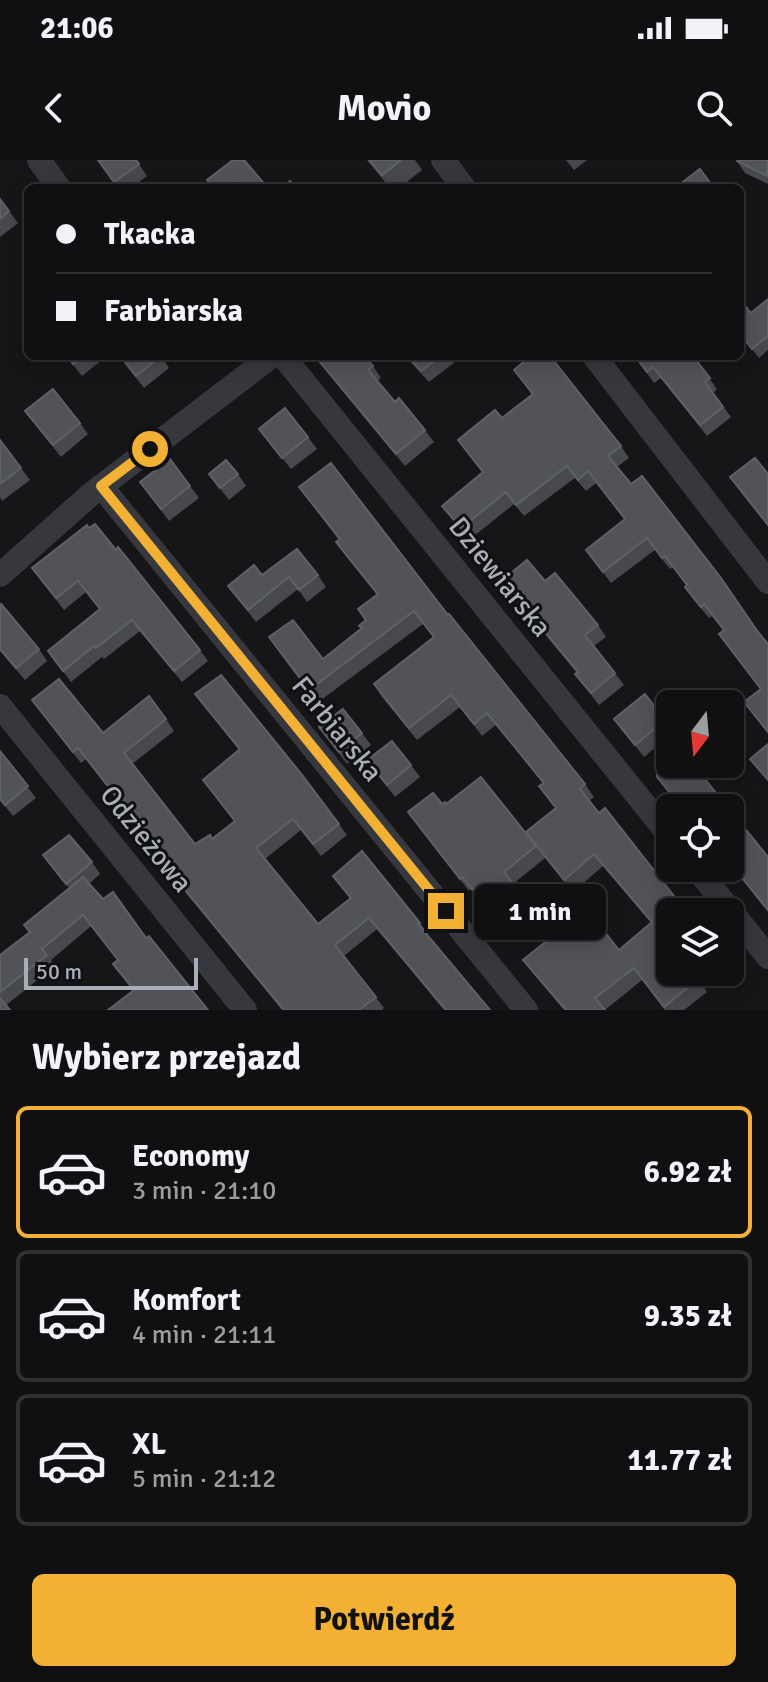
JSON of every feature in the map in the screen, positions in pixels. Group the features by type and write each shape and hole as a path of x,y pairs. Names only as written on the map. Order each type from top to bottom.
{"street":[{"path":"39,160 56,184"},
{"path":"443,160 461,184"},
{"path":"0,575 101,486 267,360"},
{"name":"Dziewiarska","path":"286,360 656,819"},
{"path":"597,360 768,582"},
{"name":"Farbiarska","path":"101,486 526,1010"},
{"name":"Odzieżowa","path":"0,706 245,1010"},
{"path":"707,882 768,957"}],"building":[{"path":"98,160 136,160 139,164 114,182"},
{"path":"233,160 244,160 265,184 210,184 207,180"},
{"path":"369,160 401,160 382,175"},
{"path":"768,160 767,176 737,161"},
{"path":"700,169 711,184 680,184"},
{"path":"0,199 9,211 0,219"},
{"path":"768,299 768,336 752,349 744,338 744,305 751,313"},
{"path":"123,360 156,360 136,376"},
{"path":"318,360 368,360 373,366 368,370 395,402 399,398 425,430 396,454"},
{"path":"411,360 436,360 421,371"},
{"path":"526,360 553,360 621,446 608,456 631,484 642,476 768,644 768,732 744,702 761,689 719,634 724,630 704,604 701,607 665,556 662,558 647,538 603,572 586,550 625,519 588,471 578,480 567,466 516,505 506,492 461,528 442,506 483,472 458,440 495,410 502,418 533,394 514,370"},
{"path":"638,360 696,360 710,378 705,382 723,407 700,425 653,367 647,372"},
{"path":"53,389 80,423 53,445 25,411"},
{"path":"285,408 308,437 282,458 259,429"},
{"path":"0,440 21,468 0,484"},
{"path":"755,458 768,474 768,525 730,477"},
{"path":"170,459 190,486 161,509 140,482"},
{"path":"226,460 238,474 220,488 209,474"},
{"path":"331,463 448,615 585,784 580,789 599,813 605,808 656,873 656,882 663,882 676,898 656,898 656,986 690,986 664,1007 634,968 595,998 605,1010 566,1010 523,960 564,927 554,914 577,897 619,950 652,922 594,854 564,880 526,832 556,808 539,786 544,783 487,713 474,724 451,695 409,728 374,684 434,637 414,611 309,690 269,637 293,620 323,659 362,628 359,626 366,620 358,609 378,594 336,542 340,539 299,487"},
{"path":"95,524 116,550 118,547 200,650 174,671 132,620 63,671 48,651 100,609 78,581 56,598 32,568 87,525 89,528"},
{"path":"297,549 318,575 299,590 289,577 248,610 228,586 254,565 262,575"},
{"path":"527,560 545,581 555,573 598,625 585,635 615,673 591,693 575,674 578,672 502,580"},
{"path":"1,604 39,649 16,668 0,649"},
{"path":"221,675 339,824 313,844 293,819 256,848 318,924 351,898 333,876 362,851 490,1010 446,1010 369,918 335,945 376,997 359,1010 284,1010 175,878 156,852 158,850 78,748 73,752 32,700 59,679 103,733 149,696 166,719 124,753 195,844 210,835 212,839 235,821 203,780 240,749 195,694"},
{"path":"645,694 656,708 656,728 635,745 614,719"},
{"path":"343,709 362,733 339,752 319,727"},
{"path":"392,741 411,765 387,785 367,760"},
{"path":"768,744 768,780 750,759"},
{"path":"0,751 28,786 5,805 0,799"},
{"path":"481,777 536,846 504,872 532,908 506,929 473,888 462,877 460,879 408,812 433,793 442,804 446,804"},
{"path":"658,778 704,778 717,794 671,794"},
{"path":"744,827 768,857 768,910 744,880"},
{"path":"69,835 92,862 66,884 43,855"},
{"path":"83,877 103,899 113,892 146,938 149,936 208,1010 108,1010 134,990 113,964 118,960 83,915 42,949 47,955 0,992 0,955 30,932 24,925"},
{"path":"0,998 10,1010 0,1010"}],"route":[{"path":"150,449 101,486 446,911"}]}
